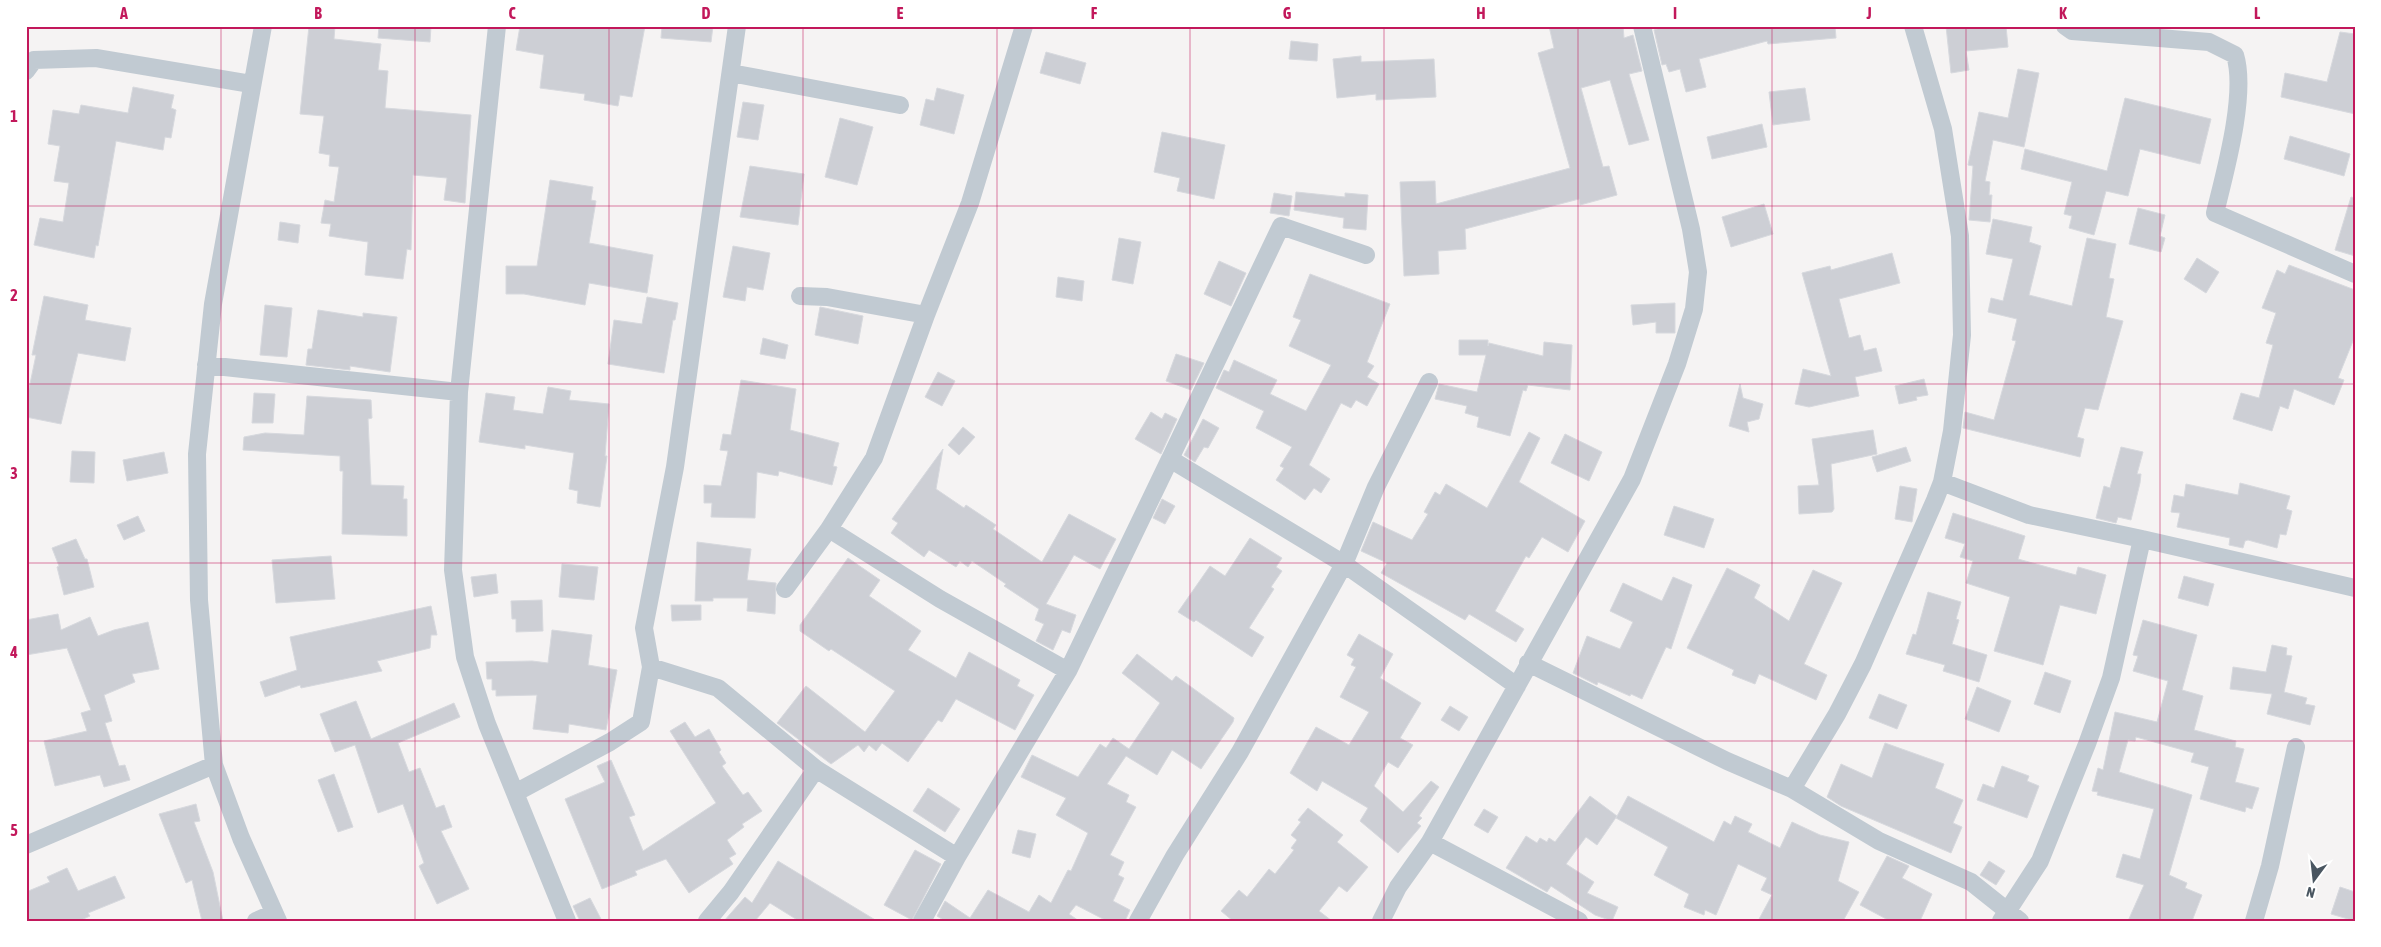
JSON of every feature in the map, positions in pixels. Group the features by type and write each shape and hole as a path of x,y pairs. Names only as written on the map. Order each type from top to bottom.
{"street":[{"path":"256,921 276,917 241,838 214,765 199,590 196,454 214,304 251,84 264,26"},
{"path":"497,26 459,392 453,570 465,657 487,724 567,921"},
{"path":"515,793 610,742 641,722 651,667 644,628 675,467 737,26"},
{"path":"785,589 828,529 874,458 926,315 970,202 1024,26"},
{"path":"1381,921 1398,887 1430,842 1632,479 1677,364 1694,309 1698,272 1691,229 1642,26"},
{"path":"1792,789 1837,714 1863,664 1942,482 1952,431 1962,335 1960,236 1943,129 1913,26"},
{"path":"2065,26 2072,31 2209,42 2234,54 2239,70 2232,145 2215,213 2355,274"},
{"path":"26,71 34,60 96,58 251,84"},
{"path":"731,73 900,105"},
{"path":"922,921 957,857 1068,670 1281,226 1366,255"},
{"path":"800,296 827,297 926,315"},
{"path":"206,365 459,392"},
{"path":"1138,921 1175,855 1240,752 1344,564 1376,488 1429,382"},
{"path":"1170,459 1344,564 1516,686"},
{"path":"1942,482 2029,515 2355,588"},
{"path":"828,529 940,600 1068,670"},
{"path":"1528,663 1727,761 1792,789 1879,841 1971,882 2010,917 2040,861 2111,678 2142,539"},
{"path":"651,667 718,688 816,769 957,857"},
{"path":"2254,921 2270,866 2296,747"},
{"path":"26,845 214,765"},
{"path":"707,921 731,892 816,769"},
{"path":"1430,842 1579,921"}],"building":[{"path":"309,26 335,26 334,39 381,44 378,70 388,71 385,108 471,115 465,203 444,200 447,178 413,175 411,250 407,249 403,279 365,275 368,242 329,236 331,224 321,223 325,200 334,202 339,167 329,166 330,155 319,153 324,116 300,114"},
{"path":"379,26 431,26 430,42 378,38"},
{"path":"520,26 645,26 632,97 620,95 618,106 584,100 585,94 540,88 544,55 516,50"},
{"path":"662,26 713,26 711,42 661,38"},
{"path":"1549,26 1623,26 1624,38 1633,35 1642,71 1629,74 1649,140 1629,145 1610,80 1581,88 1603,167 1609,166 1617,195 1580,205 1579,199 1465,229 1466,249 1438,251 1439,274 1404,276 1400,182 1435,181 1436,204 1570,168 1538,53 1554,48"},
{"path":"1666,26 1835,26 1836,38 1768,44 1767,41 1699,59 1706,87 1686,92 1680,69 1669,72 1666,64 1662,65 1654,30"},
{"path":"1946,26 2006,26 2008,47 1966,51 1969,70 1951,73"},
{"path":"2340,32 2355,34 2355,114 2281,97 2285,73 2327,82"},
{"path":"1291,41 1318,44 1317,61 1289,59"},
{"path":"1046,52 1086,63 1080,84 1040,73"},
{"path":"1361,56 1361,62 1434,59 1436,97 1376,100 1376,94 1337,98 1333,59"},
{"path":"2018,69 2039,73 2024,147 1993,140 1985,181 1990,182 1989,195 1992,195 1990,222 1969,220 1973,166 1968,165 1979,112 2008,118"},
{"path":"133,87 174,95 171,108 176,110 171,138 165,137 163,150 116,141 98,246 96,245 94,258 34,245 40,218 63,222 69,183 54,181 60,146 48,144 53,110 79,114 81,105 128,113"},
{"path":"937,88 964,95 954,134 920,125 926,99 934,101"},
{"path":"1805,88 1810,120 1773,125 1769,92"},
{"path":"2125,98 2211,119 2200,164 2140,149 2128,196 2106,191 2094,235 2069,228 2072,216 2064,214 2072,182 2021,169 2025,149 2107,171"},
{"path":"743,102 764,105 758,140 737,137"},
{"path":"840,118 873,127 857,185 825,177"},
{"path":"1762,124 1767,147 1712,159 1707,137"},
{"path":"1162,132 1225,145 1214,199 1177,191 1180,178 1154,172"},
{"path":"2290,136 2350,154 2344,176 2284,159"},
{"path":"750,166 804,174 798,225 740,217"},
{"path":"550,180 593,187 591,200 596,201 589,243 653,255 647,293 589,283 585,305 524,294 506,294 506,266 537,266"},
{"path":"1296,192 1345,197 1345,193 1368,195 1366,230 1343,228 1344,218 1294,210"},
{"path":"1274,193 1292,196 1289,216 1270,213"},
{"path":"2351,197 2355,198 2355,256 2335,250"},
{"path":"1764,204 1773,234 1731,247 1722,217"},
{"path":"2138,208 2165,215 2160,236 2165,238 2161,252 2129,244"},
{"path":"1993,219 2032,227 2029,242 2041,246 2029,295 2072,306 2087,238 2116,244 2109,278 2114,279 2106,317 2123,321 2098,410 2085,408 2077,437 2084,439 2080,457 1963,428 1965,412 1994,420 2016,341 2012,340 2017,319 1988,312 1991,298 2003,301 2013,259 1986,254"},
{"path":"280,222 300,225 298,243 278,240"},
{"path":"1119,238 1141,242 1133,284 1112,280"},
{"path":"733,246 770,253 763,290 747,287 745,301 723,297"},
{"path":"1892,253 1900,283 1839,299 1849,338 1860,335 1864,351 1876,348 1882,371 1855,377 1859,396 1809,407 1795,404 1803,369 1831,376 1802,273 1830,266 1831,270"},
{"path":"2197,258 2219,272 2206,293 2184,279"},
{"path":"1219,261 1246,273 1231,306 1204,294"},
{"path":"2289,265 2355,290 2355,336 2338,378 2344,380 2334,405 2294,389 2288,409 2280,406 2272,431 2233,419 2241,393 2259,398 2273,345 2266,343 2276,313 2262,308 2277,270 2285,274"},
{"path":"1310,274 1390,304 1367,362 1374,366 1367,377 1379,384 1367,406 1356,400 1351,408 1341,403 1309,465 1330,479 1321,493 1314,488 1305,500 1276,480 1284,468 1280,466 1292,447 1256,428 1264,411 1216,388 1224,370 1229,372 1234,360 1277,380 1270,394 1306,411 1331,365 1289,346 1301,320 1293,317"},
{"path":"1058,277 1084,281 1082,301 1056,297"},
{"path":"44,296 88,305 85,320 131,328 125,361 78,353 61,424 26,417 26,403 36,355 32,355"},
{"path":"647,297 678,303 675,320 673,320 664,373 608,364 614,320 642,324"},
{"path":"1675,303 1675,333 1656,333 1656,322 1633,325 1631,305"},
{"path":"265,305 292,308 287,357 260,355"},
{"path":"820,307 863,316 858,344 815,335"},
{"path":"318,310 363,317 363,313 397,317 390,372 350,366 350,370 306,365 308,349 312,349"},
{"path":"763,338 788,345 785,359 760,354"},
{"path":"1459,340 1488,340 1488,346 1489,343 1543,356 1544,342 1572,345 1570,390 1528,385 1526,391 1523,390 1510,436 1477,427 1479,417 1465,413 1467,406 1435,399 1439,384 1477,392 1486,355 1459,355"},
{"path":"1176,354 1204,363 1191,390 1166,381"},
{"path":"938,372 955,381 942,406 925,397"},
{"path":"1924,379 1928,395 1916,397 1917,400 1899,404 1895,386"},
{"path":"741,380 796,389 790,430 839,443 833,466 837,467 832,485 779,471 778,476 757,472 755,518 711,517 712,503 704,503 704,485 721,486 728,451 720,450 723,434 731,435"},
{"path":"1740,384 1743,398 1763,404 1759,419 1747,422 1749,432 1729,426"},
{"path":"548,387 571,391 569,400 609,404 605,456 607,456 600,507 577,503 578,491 569,489 574,453 525,445 525,449 479,442 486,393 515,397 513,410 543,414"},
{"path":"254,393 275,394 273,423 252,423"},
{"path":"307,396 371,400 372,418 368,419 371,485 404,486 403,499 407,499 407,536 342,534 343,471 340,471 340,456 243,450 244,437 265,433 304,435"},
{"path":"1151,412 1162,419 1165,413 1177,419 1161,454 1135,439"},
{"path":"1203,419 1219,428 1208,448 1204,447 1195,462 1184,455"},
{"path":"963,427 975,437 959,455 948,445"},
{"path":"1873,430 1877,454 1831,464 1834,509 1832,512 1799,514 1798,486 1819,485 1812,439"},
{"path":"1529,432 1540,438 1519,482 1585,521 1568,552 1542,537 1529,558 1526,556 1495,611 1524,629 1516,642 1469,614 1465,620 1381,573 1387,563 1361,551 1373,522 1412,540 1428,514 1424,512 1435,492 1440,495 1446,484 1487,508"},
{"path":"1565,434 1602,452 1589,481 1551,463"},
{"path":"1906,447 1911,461 1877,472 1872,457"},
{"path":"2121,447 2143,452 2137,474 2141,474 2140,483 2131,520 2118,517 2116,523 2096,518 2104,486 2110,488"},
{"path":"943,449 936,489 964,508 966,505 996,525 993,529 1042,562 1069,514 1116,539 1100,569 1074,555 1046,604 1076,615 1070,633 1062,630 1053,650 1036,641 1044,624 1035,620 1039,609 1004,586 1006,584 972,561 968,567 960,561 956,567 929,550 924,557 891,533 898,523 892,519"},
{"path":"72,451 95,452 94,483 70,482"},
{"path":"164,452 168,473 127,481 123,460"},
{"path":"2240,483 2290,496 2286,509 2292,511 2286,535 2280,534 2277,548 2248,540 2245,541 2243,548 2229,545 2230,538 2177,527 2180,513 2171,512 2174,495 2184,497 2186,484 2238,495"},
{"path":"1900,486 1917,489 1912,522 1895,519"},
{"path":"1162,499 1175,506 1165,524 1153,518"},
{"path":"1674,506 1714,519 1704,548 1664,535"},
{"path":"1953,513 2025,536 2018,559 2076,575 2078,567 2106,575 2096,614 2060,605 2043,665 1994,651 2010,597 1966,583 1973,561 1960,557 1965,544 1945,538"},
{"path":"138,516 145,531 124,540 117,525"},
{"path":"1250,538 1282,558 1276,567 1282,571 1271,587 1274,589 1249,628 1264,637 1252,657 1196,620 1194,622 1178,612 1210,566 1225,576"},
{"path":"76,539 85,559 87,559 94,587 64,595 57,567 59,566 52,548"},
{"path":"697,542 751,549 747,580 776,583 775,614 747,611 748,598 713,598 713,601 695,601"},
{"path":"331,556 335,599 276,603 272,560"},
{"path":"848,558 880,580 869,596 921,631 908,650 956,678 969,652 1020,680 1017,686 1034,695 1015,730 956,699 942,722 938,720 908,762 882,743 876,751 869,745 864,752 858,745 831,764 777,723 806,686 865,732 895,691 800,631 800,625"},
{"path":"562,564 598,567 594,600 559,597"},
{"path":"1727,568 1760,585 1754,598 1789,621 1813,570 1842,583 1804,664 1827,675 1816,700 1759,674 1755,684 1732,675 1734,670 1687,648"},
{"path":"496,574 498,593 474,597 471,577"},
{"path":"2184,576 2214,584 2208,606 2178,598"},
{"path":"1673,577 1692,585 1671,649 1666,647 1642,699 1631,694 1630,696 1598,682 1597,685 1573,673 1587,636 1620,649 1633,622 1610,611 1623,583 1662,601"},
{"path":"1928,592 1961,602 1956,619 1959,620 1952,644 1987,655 1979,682 1943,671 1945,665 1906,654 1913,634 1916,635"},
{"path":"542,600 543,631 516,632 516,619 512,619 511,601"},
{"path":"671,605 701,605 701,620 672,621"},
{"path":"431,606 437,635 431,635 430,648 377,661 382,671 301,688 300,685 265,697 260,682 297,670 290,637"},
{"path":"58,614 61,630 90,617 98,636 148,622 159,669 132,674 135,682 104,695 112,721 105,723 119,766 125,765 130,780 104,787 100,775 55,786 44,741 87,731 81,713 91,710 67,648 26,655 26,620"},
{"path":"2143,620 2197,635 2182,690 2203,696 2194,730 2236,741 2235,747 2244,749 2235,782 2259,788 2252,809 2246,807 2245,812 2200,799 2209,767 2191,762 2194,753 2136,737 2135,741 2128,740 2119,772 2192,795 2169,875 2187,883 2185,888 2202,895 2192,921 2128,921 2144,885 2116,877 2123,854 2140,859 2154,809 2097,795 2098,792 2092,791 2098,768 2103,770 2115,712 2157,722 2168,681 2133,671 2138,656 2133,655"},
{"path":"552,630 592,635 588,665 617,670 606,730 569,724 568,733 533,729 537,695 496,696 496,690 492,690 492,679 487,679 486,662 532,661 548,663"},
{"path":"1359,634 1393,654 1380,678 1421,703 1400,738 1413,745 1398,768 1388,762 1374,786 1403,812 1431,781 1439,787 1419,816 1422,818 1417,823 1421,826 1398,853 1360,821 1368,808 1322,781 1317,791 1290,773 1316,727 1349,745 1369,712 1340,697 1356,667 1351,665 1354,659 1347,655"},
{"path":"2272,645 2287,648 2286,655 2292,656 2284,692 2307,698 2305,704 2315,706 2310,725 2267,714 2272,694 2230,689 2233,667 2266,672"},
{"path":"1137,654 1172,681 1176,676 1234,718 1201,769 1172,750 1157,775 1126,756 1107,784 1129,795 1126,802 1136,807 1110,855 1124,862 1118,875 1124,878 1113,901 1130,910 1125,921 1107,921 1076,905 1069,914 1079,921 945,921 937,916 945,901 970,918 988,890 1029,912 1039,895 1051,903 1068,870 1071,871 1088,833 1056,815 1066,798 1021,777 1032,755 1078,777 1100,744 1106,748 1113,738 1129,749 1160,703 1122,673"},
{"path":"2045,672 2071,681 2060,713 2034,704"},
{"path":"1977,687 2011,701 1999,732 1965,719"},
{"path":"1879,694 1907,705 1897,729 1869,718"},
{"path":"356,701 371,739 454,703 460,717 398,743 409,772 420,768 436,808 444,805 452,827 441,831 469,889 437,904 419,866 424,863 403,804 378,813 355,745 335,752 320,714"},
{"path":"1450,706 1468,717 1459,731 1441,720"},
{"path":"685,722 695,737 709,729 726,763 722,766 743,795 748,792 762,811 742,824 744,827 727,840 736,854 729,858 733,864 689,893 666,859 635,871 637,875 602,889 565,799 605,782 597,766 611,760 635,815 629,817 643,851 716,803 670,731"},
{"path":"1885,743 1944,764 1935,788 1963,800 1953,823 1962,827 1951,853 1841,806 1827,797 1841,764 1872,778"},
{"path":"2002,766 2029,776 2027,781 2039,786 2027,818 1977,800 1983,784 1994,788"},
{"path":"334,774 353,827 338,832 318,780"},
{"path":"928,788 960,809 945,832 913,811"},
{"path":"1590,796 1617,816 1597,845 1586,837 1566,864 1594,882 1587,893 1618,907 1612,921 1595,915 1551,886 1547,892 1506,868 1526,836 1537,843 1540,838 1547,842 1549,838 1555,842"},
{"path":"1628,796 1714,842 1724,821 1731,825 1735,816 1752,824 1748,832 1780,848 1792,822 1820,835 1849,842 1838,881 1859,892 1843,921 1758,921 1772,895 1761,890 1767,878 1738,864 1716,915 1705,910 1704,915 1684,907 1689,894 1654,875 1668,847 1616,818"},
{"path":"196,804 200,821 194,822 213,872 223,921 202,921 192,880 186,883 159,814"},
{"path":"1308,808 1343,835 1337,842 1368,867 1347,892 1339,886 1319,911 1332,921 1233,921 1221,911 1239,890 1247,897 1269,869 1275,874 1294,850 1291,848 1297,840 1291,835 1301,822 1298,820"},
{"path":"1484,809 1498,817 1488,833 1474,825"},
{"path":"1018,830 1036,834 1030,858 1012,853"},
{"path":"915,850 941,864 912,920 884,905"},
{"path":"1887,856 1909,866 1902,878 1932,894 1920,921 1890,921 1860,905"},
{"path":"778,861 877,921 799,921 770,903 755,921 724,921 745,897 752,903"},
{"path":"1989,861 2005,871 1996,885 1980,875"},
{"path":"67,868 78,891 115,876 125,898 88,913 90,916 79,921 26,921 26,892 50,882 47,877"},
{"path":"2340,887 2355,892 2355,921 2331,914"},
{"path":"590,898 602,921 580,921 573,906"}]}
